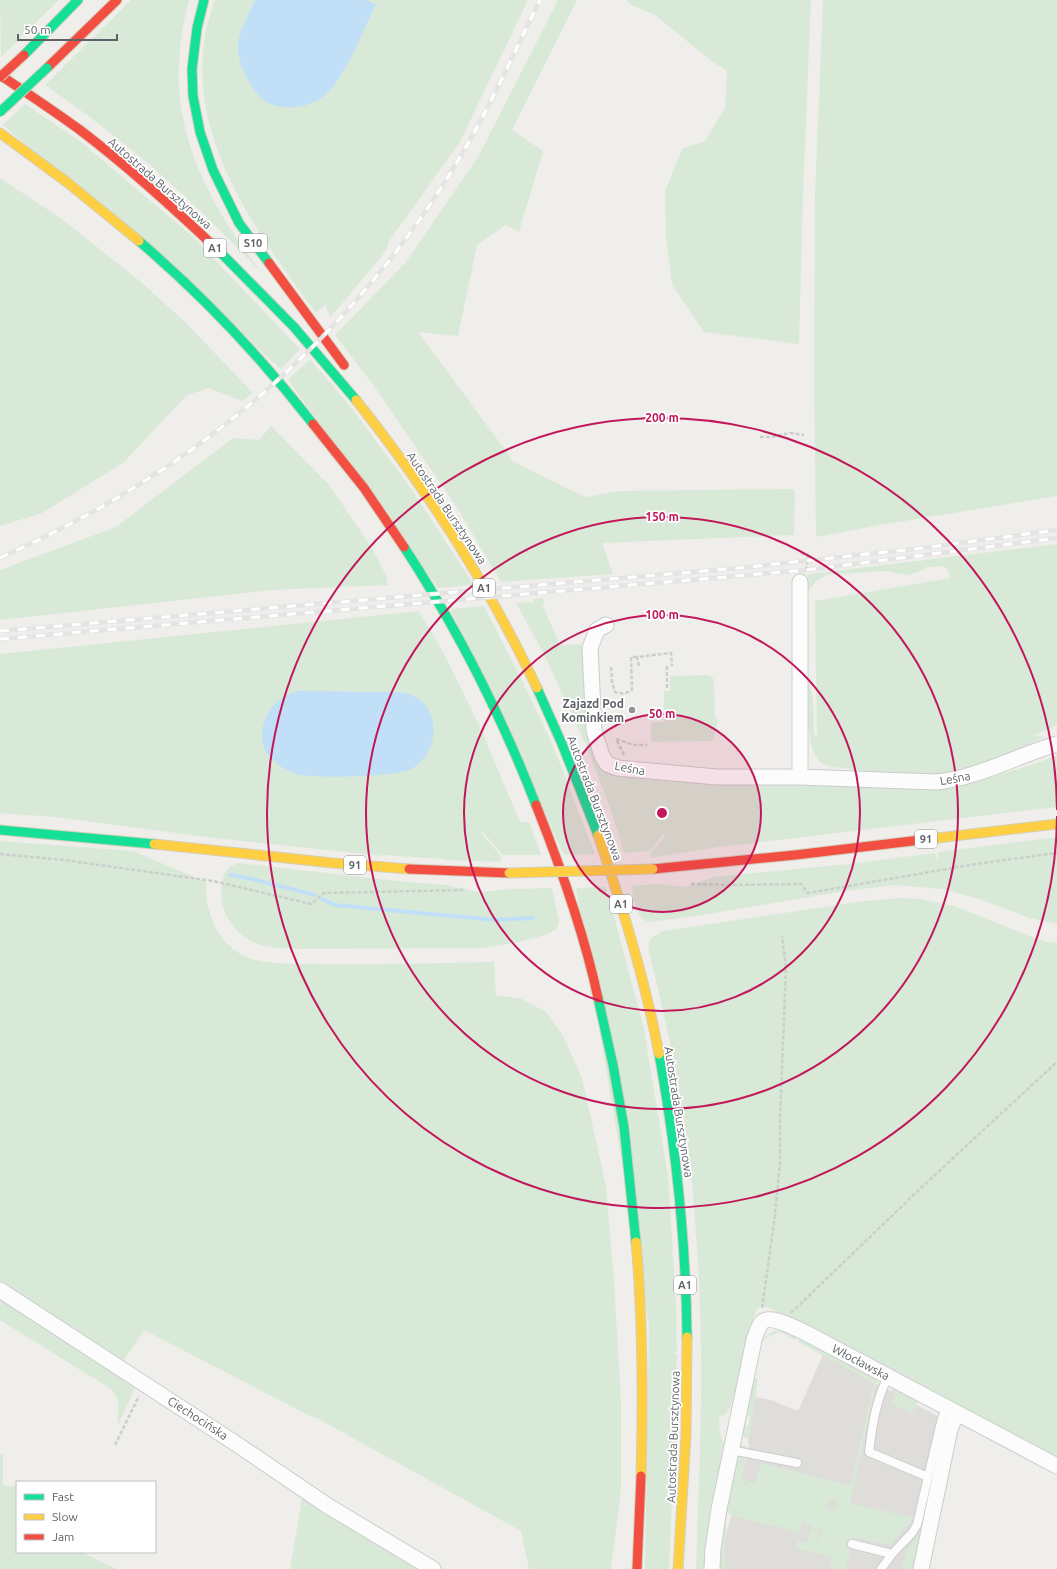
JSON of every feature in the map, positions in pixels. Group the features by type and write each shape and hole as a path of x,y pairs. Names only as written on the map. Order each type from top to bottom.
{"main road":[{"path":"0,76 24,55 78,0"},
{"path":"0,112 117,0"},
{"name":"S10","path":"204,0 192,68 193,96 200,132 213,170 239,223 348,370"},
{"name":"Autostrada Bursztynowa","path":"0,76 62,117 103,148 140,179 208,241 272,303 328,366 364,410 397,455 472,567 516,645 537,688 574,771 603,847 635,954 662,1071 673,1148 682,1230 686,1310 687,1399 678,1569"},
{"path":"0,133 114,219 176,274 271,372 368,494 398,539 451,624 494,705 516,752 550,838 581,933 603,1019 620,1104 634,1210 640,1316 642,1435 637,1569"},
{"path":"377,412 397,455"},
{"name":"91","path":"0,830 146,843 333,863 425,870 509,873 653,869 1057,824"}],"street":[{"path":"800,582 800,777"},
{"name":"Leśna","path":"606,626 597,630 590,648 594,731 599,747 608,764 617,768 717,777 800,777 900,781 945,781 969,776 1057,744"},
{"name":"Ciechocińska","path":"0,1290 146,1383 328,1506 396,1548 434,1569"},
{"name":"Włocławska","path":"732,1450 754,1340 759,1326 763,1322 774,1320 806,1333 1057,1466"},
{"path":"921,1569 950,1428 952,1410"},
{"path":"712,1569 713,1549 719,1509 732,1450"}],"lane":[{"path":"888,1376 883,1387 874,1418 868,1452 928,1477"},
{"path":"881,1569 917,1525 942,1418 952,1410"},
{"path":"732,1450 797,1463"},
{"path":"852,1544 892,1554"}],"path":[{"path":"760,437 771,437 790,433 804,435"},
{"path":"800,582 806,577 808,556 801,553"},
{"path":"611,668 612,682 615,692 621,694 632,690 631,657 671,653 672,666"},
{"path":"637,657 639,666"},
{"path":"667,666 667,689"},
{"path":"626,769 624,752 616,739 634,745 647,745"},
{"path":"690,884 801,884 808,893 982,863 1057,852"},
{"path":"0,854 64,860 213,881 311,904 324,893 468,890"},
{"path":"762,1306 774,1223 780,1162 780,1118 786,968 782,936"},
{"path":"784,1323 794,1308 1057,1062"},
{"path":"115,1445 146,1383"}],"shaded area":[{"path":"823,1355 947,1421 914,1569 725,1569 724,1543 749,1447 748,1440 755,1397 771,1400 798,1411"}],"green space":[{"path":"0,0 59,0 1,57"},
{"path":"131,0 189,0 182,31 179,63 179,92 183,120 201,175 214,201 245,250 262,273 199,210 146,162 104,128 45,85"},
{"path":"215,0 528,0 460,142 387,244 388,247 382,256 330,318 325,304 316,313 291,279 266,243 243,205 224,167 210,127 203,85 204,43"},
{"path":"558,0 577,0 512,130 543,151 519,232 506,225 477,245 458,336 418,332 514,462 585,497 620,491 795,489 794,535 602,543 613,574 501,582 456,506 374,386 335,335 406,262 478,157"},
{"path":"626,0 811,0 803,194 799,344 704,332 672,285 666,237 665,191 682,149 705,141 725,108 727,71 710,60 655,15 629,4"},
{"path":"823,0 1057,0 1057,496 816,537 814,376 815,194"},
{"path":"25,104 80,141 193,237 300,349 281,369 3,125"},
{"path":"0,178 62,219 141,282 186,323 253,393 242,401 209,388 187,395 123,463 42,513 0,526"},
{"path":"310,359 350,406 410,487 474,585 438,588 288,380"},
{"path":"271,426 330,486 372,548 386,575 388,585 271,590 0,620 0,570 116,527 233,438 259,440"},
{"path":"1057,544 1057,725 1034,735 1044,737 1002,757 958,772 928,775 896,774 832,767 821,763 816,757 812,747 806,696 806,677 811,691 814,731 815,736 817,737 815,601 950,578 949,572 943,566 928,567 919,572 907,575 884,571 826,575 815,582 808,592 803,592 805,582 809,574"},
{"path":"543,598 545,603 542,604 560,645 594,644 592,743 604,772 665,781 729,784 956,788 1037,763 1057,755 1057,807 719,847 650,858 650,854 665,836 663,834 650,851 624,853 611,810 586,745 543,652 516,603 534,602 534,599"},
{"path":"484,606 525,686 520,689 525,687 546,731 541,733 547,732 564,773 559,776 564,774 575,802 570,804 575,803 595,854 564,855 450,609"},
{"path":"419,611 444,654 479,725 520,822 529,822 541,855 503,855 483,832 481,833 501,856 501,862 383,856 214,838 55,817 0,813 0,654"},
{"path":"670,676 711,676 714,680 715,719 718,719 713,741 651,742 651,722 664,722 664,691 670,691"},
{"path":"1057,837 1057,924 1029,918 979,899 942,889 894,885 839,892 696,916 649,922 644,920 638,912 634,902 631,886 657,884 687,887 713,877 849,864 935,853 938,861 938,852"},
{"path":"0,841 133,851 206,882 208,905 211,917 216,927 229,945 238,953 249,958 265,962 292,964 494,962 496,995 522,999 546,1012 563,1036 582,1078 606,1186 614,1281 621,1400 621,1491 611,1569 529,1569 521,1531 315,1417 314,1418 144,1330 118,1369 0,1291"},
{"path":"239,863 396,881 446,885 479,892 552,888 559,921 556,929 542,936 508,944 481,948 300,949 265,946 252,942 239,933 225,912 221,896 223,879 228,869"},
{"path":"606,887 607,892 602,894 608,894 644,1029 668,1176 670,1204 665,1205 670,1205 673,1254 668,1255 673,1255 676,1302 670,1303 676,1303 677,1352 671,1353 677,1354 676,1405 671,1405 677,1407 673,1498 667,1498 672,1499 669,1569 645,1569 649,1326 576,888"},
{"path":"901,898 921,899 954,906 1034,938 1046,942 1057,943 1057,1461 767,1307 760,1306 755,1313 747,1356 730,1408 726,1414 719,1418 720,1433 724,1445 722,1448 709,1569 696,1569 701,1369 699,1281 695,1222 687,1136 678,1082 648,947 651,938 663,931 865,901"},
{"path":"0,1299 136,1386 118,1425 118,1400 111,1389 0,1320"},
{"path":"781,1330 797,1337 795,1340 780,1332 764,1339 763,1338 774,1331"},
{"path":"800,1339 878,1380 850,1503 913,1518 890,1545 853,1537 846,1569 830,1569 832,1556 796,1548 798,1541 807,1543 810,1530 819,1532 818,1539 815,1538 815,1540 819,1541 822,1531 811,1528 811,1525 802,1523 800,1532 731,1515 724,1510 737,1444 749,1447 741,1476 745,1478 744,1486 746,1486 747,1481 755,1483 761,1463 851,1485 874,1383 798,1342","holes":["833,1498 838,1500 835,1510 832,1511 827,1509 827,1503 830,1500"]},
{"path":"753,1378 758,1379 749,1438 741,1436 743,1425 748,1426 750,1416 746,1415"},
{"path":"892,1387 918,1401 912,1413 891,1403 896,1394 890,1391"},
{"path":"0,1454 3,1455 3,1485 16,1486 16,1553 84,1553 117,1569 0,1569"},
{"path":"304,1487 425,1569 290,1569"},
{"path":"923,1522 916,1569 902,1569 906,1552 921,1530"},
{"path":"721,1523 725,1524 727,1529 724,1543 725,1569 716,1569"}],"water":[{"path":"255,0 367,0 376,5 346,67 331,89 323,97 309,104 286,107 272,104 259,96 246,77 240,62 238,49 239,39 242,28"},
{"path":"297,691 397,692 405,693 417,698 425,705 431,714 433,724 434,735 427,755 420,763 411,769 388,774 336,777 305,776 292,773 272,760 264,747 262,735 264,722 270,710 282,698"}],"waterway":[{"path":"230,875 248,878 315,895"},
{"path":"322,899 335,905 495,920 533,918"}],"railway":[{"path":"0,558 88,515 138,485 186,453 233,419 277,381 319,340 358,298 395,253 429,206 482,119 540,0"},
{"path":"0,631 739,568 923,548 1057,530"},
{"path":"0,639 807,570 1057,538"}],"traffic: fast":[{"path":"24,55 78,0"},
{"path":"204,0 197,28 192,69 193,96 200,132 213,170 239,223 269,263"},
{"path":"0,112 47,68"},
{"path":"139,241 186,283 252,351 313,424"},
{"path":"221,253 294,327 356,400"},
{"path":"404,547 460,640 477,673 508,738 536,805"},
{"path":"537,688 562,744 598,835"},
{"path":"0,830 154,844"},
{"path":"598,998 613,1065 624,1127 636,1242"},
{"path":"659,1054 679,1195 685,1266 687,1337"}],"traffic: slow":[{"path":"0,133 68,183 139,241"},
{"path":"356,400 407,468 455,539 498,612 537,688"},
{"path":"929,839 1057,824"},
{"path":"598,835 632,943 647,998 659,1054"},
{"path":"154,844 333,863 409,869"},
{"path":"509,873 653,869"},
{"path":"636,1242 642,1359 641,1476"},
{"path":"678,1569 686,1435 687,1337"}],"traffic: jam":[{"path":"47,68 117,0"},
{"path":"0,77 24,55"},
{"path":"0,75 99,144 187,221 221,253"},
{"path":"269,263 344,365"},
{"path":"313,424 364,488 404,547"},
{"path":"536,805 571,900 586,949 598,998"},
{"path":"653,869 795,855 929,839"},
{"path":"409,869 509,873"},
{"path":"637,1569 641,1476"}],"place":[{"name":"Zajazd Pod Kominkiem","path":"632,710"}]}
